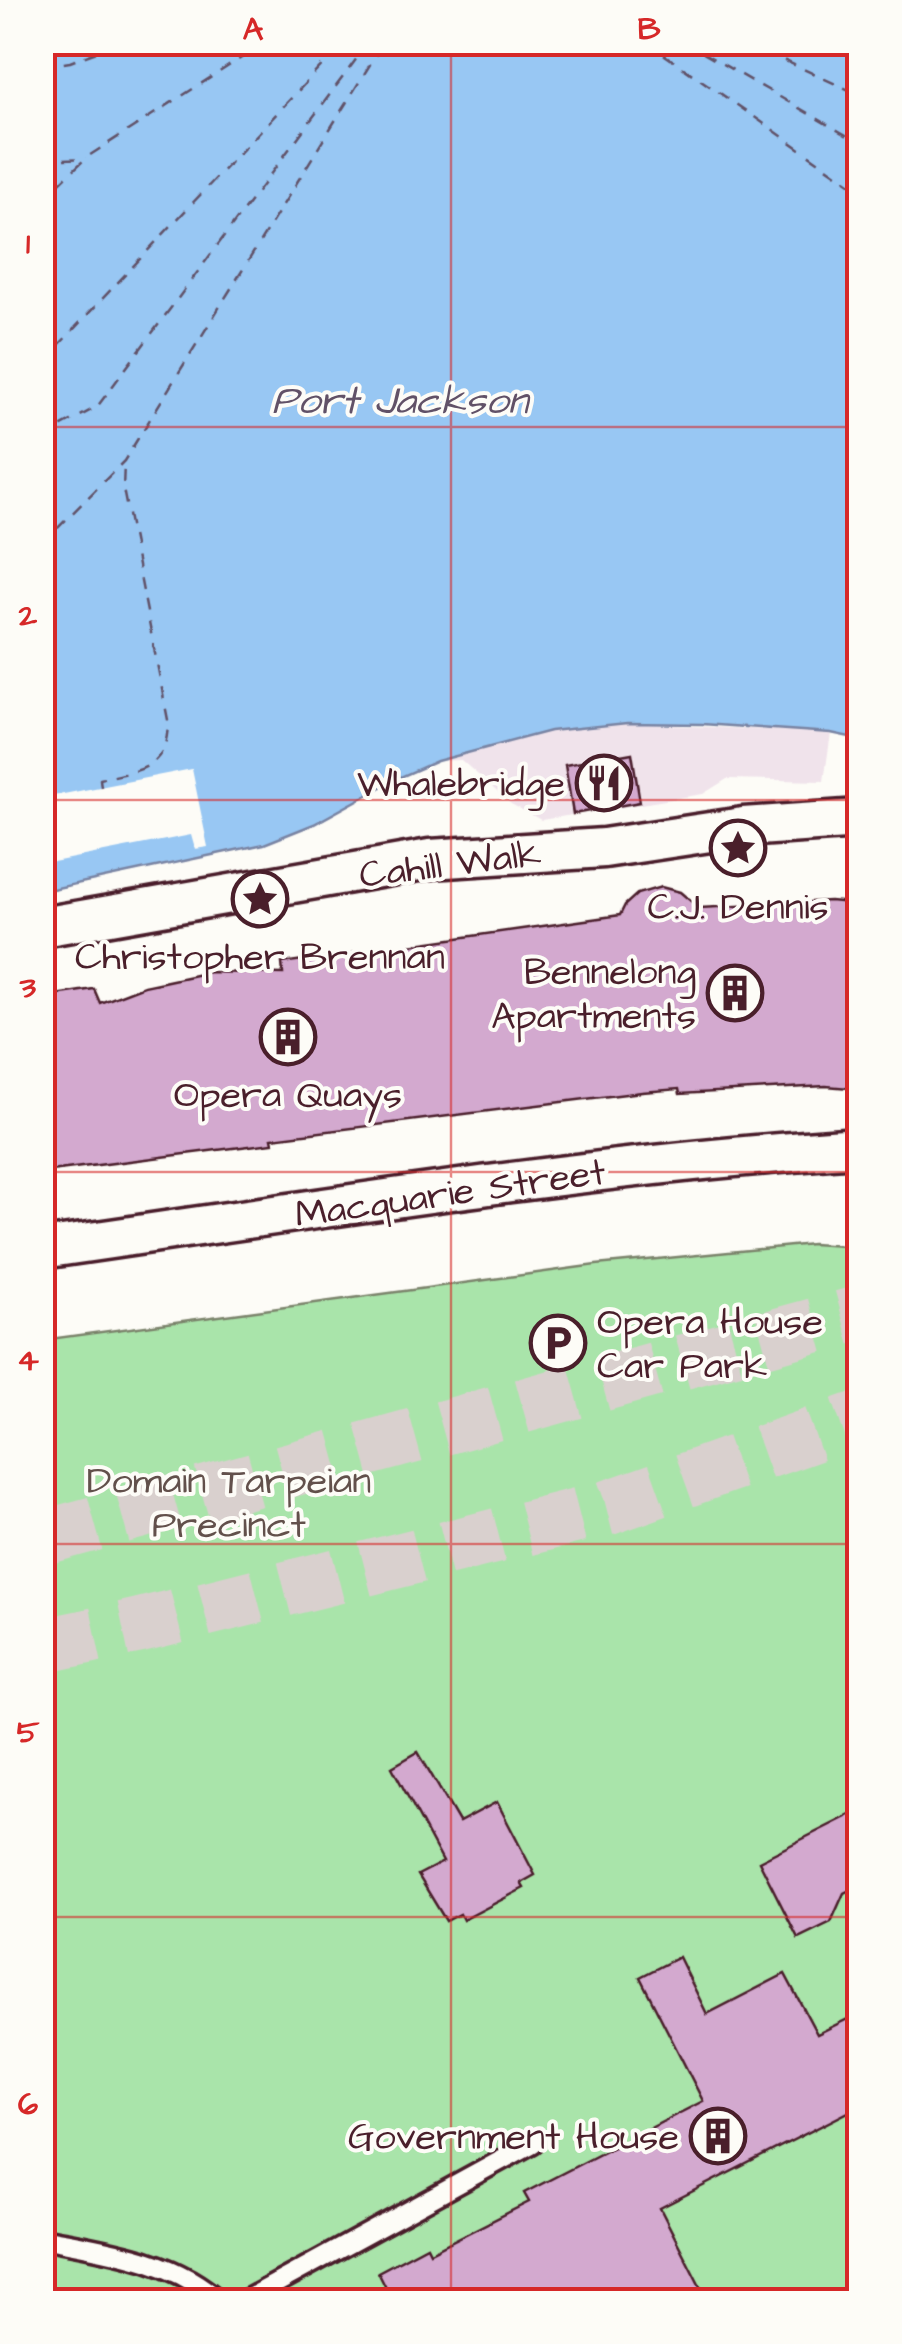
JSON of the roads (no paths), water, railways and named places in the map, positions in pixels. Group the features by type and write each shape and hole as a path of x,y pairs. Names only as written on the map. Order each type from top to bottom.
{"street":[{"name":"Cahill Walk","path":"42,927 430,859 604,848 743,827 860,819"},
{"name":"Macquarie Street","path":"42,1248 586,1173 737,1155 860,1147"}],"lane":[{"path":"242,2302 533,2143"},
{"path":"42,2238 134,2258 169,2270 220,2302"}],"water":[{"name":"Port Jackson","path":"43,43 859,43 859,739 831,733 702,724 627,723 550,731 437,761 314,824 264,844 43,891"}],"tunnel":[{"path":"42,1538 860,1313"},
{"path":"42,1646 138,1626 607,1508 860,1418"}],"place":[{"name":"Whalebridge","path":"604,783"},
{"name":"C.J. Dennis","path":"738,848"},
{"name":"Christopher Brennan","path":"260,899"},
{"name":"Bennelong Apartments","path":"735,993"},
{"name":"Opera Quays","path":"288,1037"},
{"name":"Opera House Car Park","path":"558,1343"},
{"name":"Government House","path":"718,2136"}],"park label":[{"name":"Domain Tarpeian Precinct","path":"229,1502"}]}
